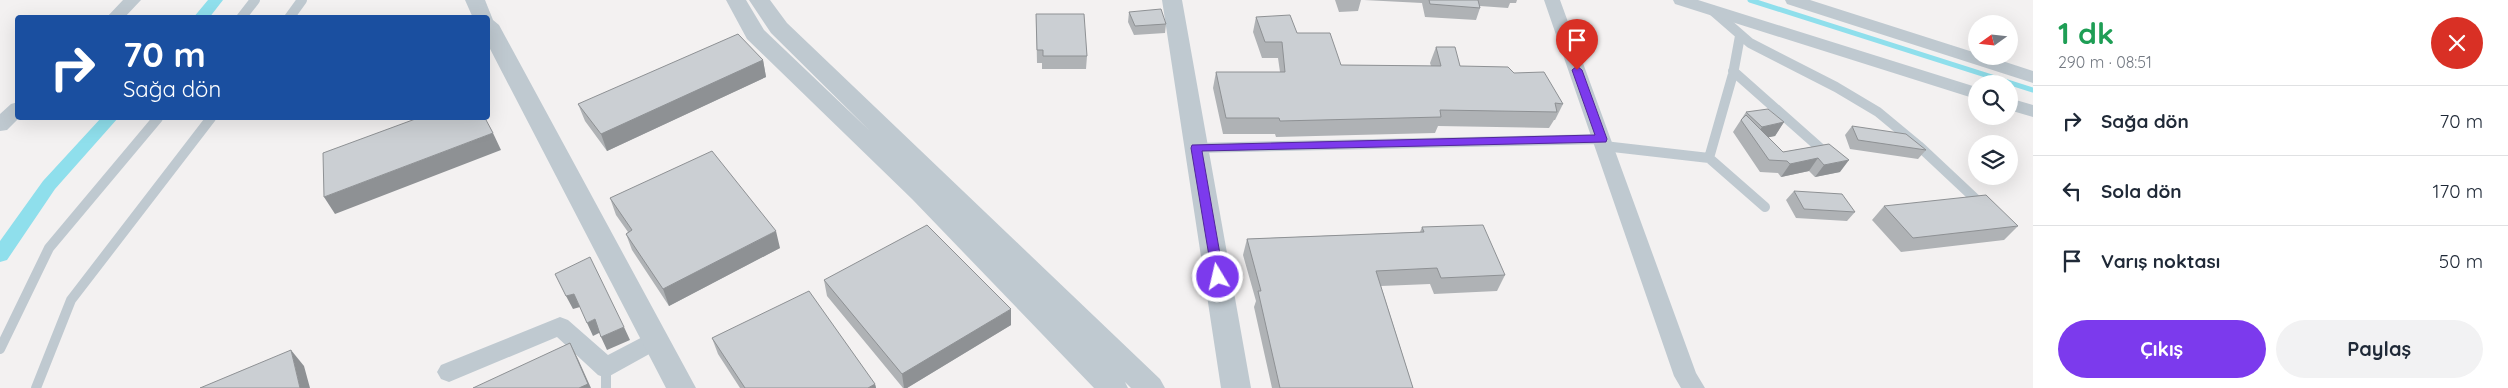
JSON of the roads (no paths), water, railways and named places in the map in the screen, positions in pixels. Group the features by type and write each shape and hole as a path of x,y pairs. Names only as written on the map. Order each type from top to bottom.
{"street":[{"path":"117,15 133,0"},
{"path":"736,0 755,34 921,193 1113,388"},
{"path":"759,0 779,28 1150,388"},
{"path":"1172,0 1236,388"},
{"path":"1552,0 1686,376 1693,388"},
{"path":"1681,0 1968,90"},
{"path":"1793,0 2033,77"},
{"path":"490,34 681,388"},
{"path":"2018,107 2033,112"},
{"path":"0,125 15,111"},
{"path":"449,372 560,326 606,378 654,340"}],"lane":[{"path":"243,15 255,0"},
{"path":"290,15 302,0"},
{"path":"1712,10 1728,28 1768,56 1826,81 1878,112 1994,215"},
{"path":"1709,158 1733,71 1740,36"},
{"path":"1733,71 1829,155"},
{"path":"0,349 49,248 156,120"},
{"path":"36,388 71,300 209,120"},
{"path":"1196,148 1603,142 1709,158 1765,206"}],"waterway":[{"path":"203,15 216,0"},
{"path":"1750,0 2033,90"},
{"path":"0,255 49,185 108,120"}]}
